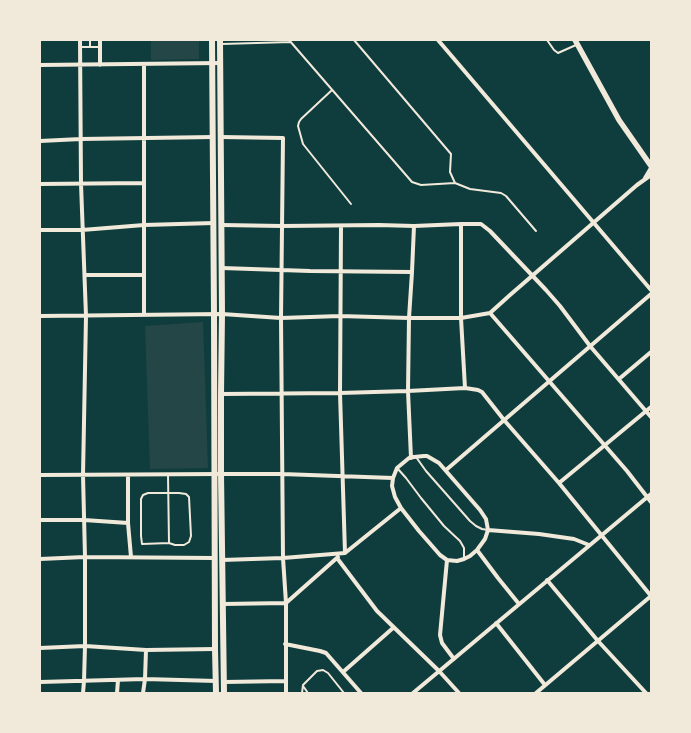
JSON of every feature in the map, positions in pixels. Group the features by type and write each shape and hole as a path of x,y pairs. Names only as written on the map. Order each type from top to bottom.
{"main road":[{"path":"212,40 214,314 218,474 222,560 224,693"},
{"path":"216,693 214,558 221,394 222,314 220,42"}],"street":[{"path":"80,40 81,184 86,316 83,475 85,556 85,646 83,693"},
{"path":"100,40 100,65"},
{"path":"438,40 651,290"},
{"path":"576,42 619,120 651,167 644,180"},
{"path":"40,65 220,63"},
{"path":"144,64 144,315"},
{"path":"40,141 213,137"},
{"path":"221,137 283,138 281,318 286,693"},
{"path":"40,316 222,314 281,318 340,316 461,318 490,313 593,223 651,175"},
{"path":"40,184 144,183"},
{"path":"40,230 82,230 144,225 214,223"},
{"path":"462,224 461,318 464,388"},
{"path":"222,225 414,226 480,224 490,231 546,290 590,346 651,417"},
{"path":"341,226 340,393 344,553"},
{"path":"413,457 408,391 409,318 414,226"},
{"path":"222,268 281,271 412,272"},
{"path":"85,275 144,275"},
{"path":"446,470 651,294"},
{"path":"490,313 627,470 651,502"},
{"path":"619,379 651,352"},
{"path":"221,394 340,393 464,388 482,392 651,596 536,693"},
{"path":"559,484 651,407"},
{"path":"427,456 439,463 486,519 488,530 485,539 477,550 470,556 457,561 447,560 440,555 401,508 395,497 392,486 393,478 397,468 404,461 413,457 427,456"},
{"path":"40,475 282,474 393,478"},
{"path":"128,475 128,523 131,557"},
{"path":"414,693 651,494"},
{"path":"223,604 286,603 337,558 401,508"},
{"path":"40,520 84,520 128,523"},
{"path":"488,530 539,534 574,539 589,545"},
{"path":"477,550 519,604"},
{"path":"222,560 283,558 344,553"},
{"path":"40,559 85,556 214,558"},
{"path":"337,558 377,611 393,628 440,671 459,693"},
{"path":"447,560 440,634 442,643 454,659"},
{"path":"547,580 598,641 646,693"},
{"path":"496,623 545,686"},
{"path":"343,672 393,628"},
{"path":"285,644 326,653 361,693"},
{"path":"40,648 85,646 146,650 215,649"},
{"path":"143,693 146,650"},
{"path":"40,682 145,679 216,681"},
{"path":"117,693 118,680"},
{"path":"224,682 285,682"}],"lane":[{"path":"90,40 90,47"},
{"path":"354,40 451,154 450,172 455,183"},
{"path":"547,40 558,53 576,42"},
{"path":"220,42 290,41 412,182 421,185 455,183 470,189 501,193 506,196 536,231"},
{"path":"80,47 100,47"},
{"path":"332,90 301,119 298,126 303,144 351,204"},
{"path":"413,457 470,521 476,526 488,530"},
{"path":"397,468 444,526 460,541 464,548 464,559"},
{"path":"168,474 169,543"},
{"path":"148,493 179,493 186,494 189,497 191,536 189,542 184,545 175,546 169,543 142,544 141,499 143,495 148,493"},
{"path":"302,693 303,685 317,671 323,670 328,673 344,693"},
{"path":"303,685 308,693"}],"shaded area":[{"path":"151,40 199,40 199,59 151,60"},
{"path":"203,322 208,468 150,469 145,326"}]}
